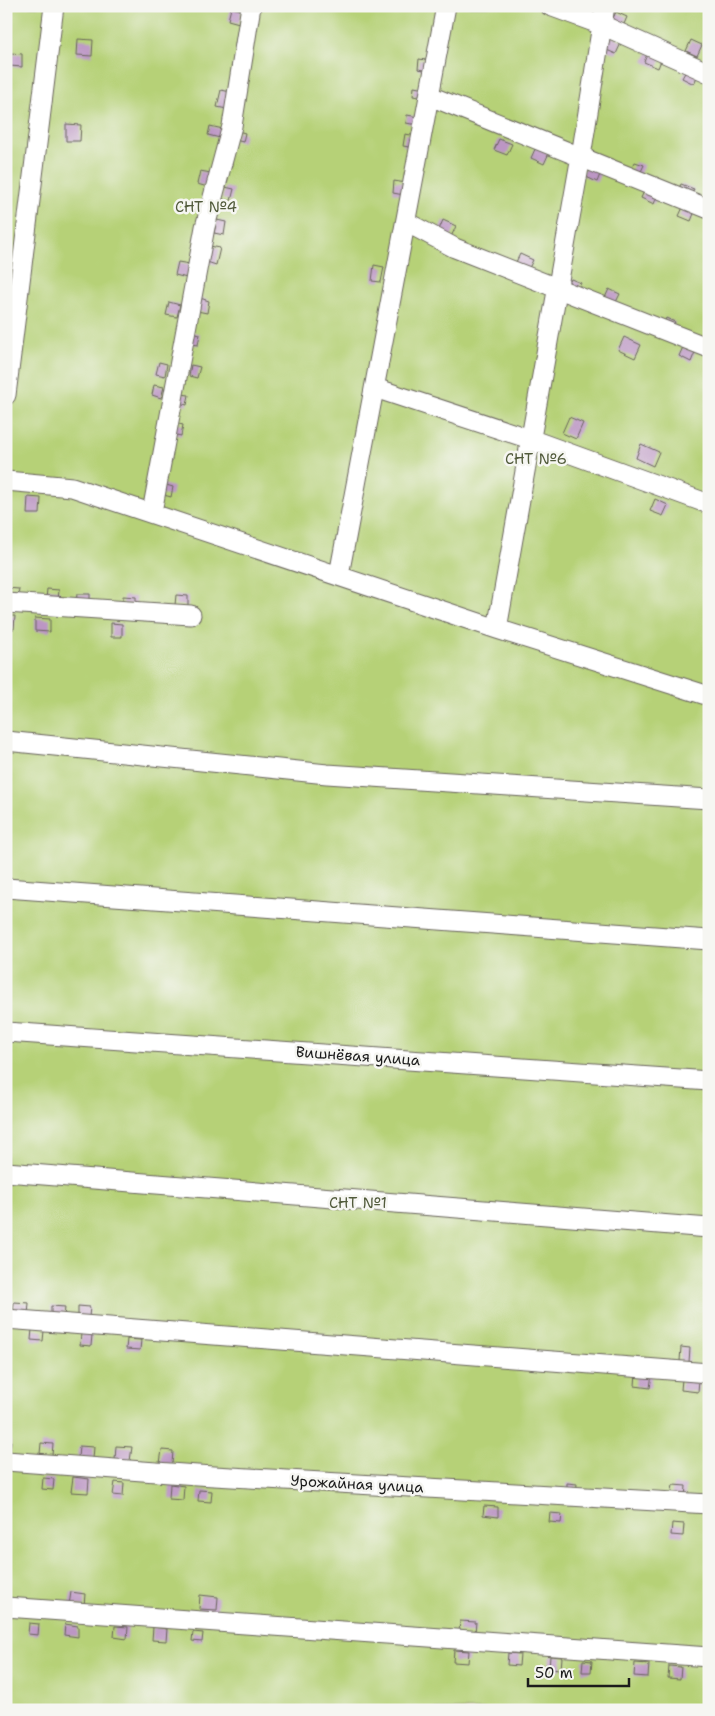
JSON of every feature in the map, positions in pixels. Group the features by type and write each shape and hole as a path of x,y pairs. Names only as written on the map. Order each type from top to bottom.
{"street":[{"path":"6,395 54,6"},
{"path":"152,512 205,227 232,126 252,6"},
{"path":"338,575 446,6"},
{"path":"550,6 602,25 709,73"},
{"path":"497,629 581,156 605,6"},
{"path":"430,96 709,209"},
{"path":"406,222 455,248 709,348"},
{"path":"375,388 530,439 709,504"},
{"path":"6,481 72,487 152,512 497,629 709,696"},
{"path":"6,603 191,615"},
{"path":"6,741 327,774 709,799"},
{"path":"6,888 709,940"},
{"name":"Вишнёвая улица","path":"6,1032 709,1081"},
{"path":"6,1172 709,1228"},
{"path":"6,1319 396,1347 709,1373"},
{"name":"Урожайная улица","path":"6,1461 207,1475 709,1504"},
{"path":"6,1607 709,1657"}],"green space":[{"name":"СНТ №1","path":"6,6 709,6 709,1710 6,1710"}],"building":[{"path":"231,8 242,10 239,23 228,20"},
{"path":"616,12 627,17 622,29 610,24"},
{"path":"608,35 622,41 616,54 602,48"},
{"path":"78,39 93,40 92,56 77,55"},
{"path":"691,40 702,45 697,56 686,51"},
{"path":"648,52 662,58 658,68 644,62"},
{"path":"11,53 22,54 22,67 10,66"},
{"path":"419,59 432,61 430,71 418,69"},
{"path":"687,69 698,74 694,84 682,78"},
{"path":"414,87 425,89 424,98 413,96"},
{"path":"221,90 231,92 227,109 217,107"},
{"path":"407,115 418,117 417,125 406,123"},
{"path":"66,124 81,125 80,141 66,141"},
{"path":"210,126 223,129 220,138 208,135"},
{"path":"238,131 245,133 243,142 235,140"},
{"path":"405,134 417,136 415,148 403,146"},
{"path":"499,139 512,144 507,155 494,150"},
{"path":"536,147 549,153 544,164 531,158"},
{"path":"635,162 644,165 639,176 630,172"},
{"path":"586,165 601,172 597,182 582,175"},
{"path":"200,171 211,173 208,187 197,184"},
{"path":"394,181 406,183 404,195 393,193"},
{"path":"681,184 694,189 690,198 677,192"},
{"path":"225,187 234,189 231,201 222,199"},
{"path":"645,189 658,194 654,204 641,198"},
{"path":"706,191 709,193 709,204 702,201"},
{"path":"684,205 695,211 691,221 679,216"},
{"path":"217,220 226,222 224,235 214,233"},
{"path":"443,220 456,226 451,237 438,232"},
{"path":"210,246 220,248 216,265 207,262"},
{"path":"520,254 533,260 527,272 514,266"},
{"path":"178,262 190,264 187,278 175,275"},
{"path":"374,265 384,267 381,282 372,281"},
{"path":"571,279 581,283 577,292 567,288"},
{"path":"609,289 620,294 614,306 603,302"},
{"path":"200,298 209,301 207,313 197,311"},
{"path":"169,302 180,305 177,317 166,315"},
{"path":"666,318 675,322 671,329 663,325"},
{"path":"193,332 200,334 198,345 190,344"},
{"path":"624,337 641,345 635,358 618,350"},
{"path":"683,347 695,352 691,362 679,356"},
{"path":"159,362 167,364 165,376 156,374"},
{"path":"191,365 200,367 197,378 189,376"},
{"path":"154,385 164,387 161,398 152,395"},
{"path":"181,394 189,395 187,405 179,403"},
{"path":"569,417 583,423 576,439 562,433"},
{"path":"175,423 183,425 181,436 172,434"},
{"path":"641,444 659,452 653,466 636,458"},
{"path":"163,484 173,487 171,497 160,494"},
{"path":"28,497 41,498 40,514 27,514"},
{"path":"655,499 668,505 663,516 650,511"},
{"path":"6,588 19,589 18,598 6,597"},
{"path":"47,589 59,590 58,600 46,599"},
{"path":"77,594 90,594 90,604 76,603"},
{"path":"176,595 188,596 188,606 175,605"},
{"path":"123,596 136,597 136,605 123,604"},
{"path":"6,616 15,616 14,629 6,629"},
{"path":"35,618 50,619 50,632 35,631"},
{"path":"111,623 122,624 122,637 111,637"},
{"path":"14,1302 29,1303 28,1315 13,1314"},
{"path":"51,1306 65,1307 64,1318 51,1316"},
{"path":"78,1306 90,1307 89,1317 78,1316"},
{"path":"32,1329 44,1331 43,1341 31,1340"},
{"path":"6,1332 10,1332 9,1344 6,1343"},
{"path":"81,1333 92,1335 91,1346 80,1345"},
{"path":"127,1339 141,1340 140,1350 126,1349"},
{"path":"681,1347 690,1348 689,1362 680,1361"},
{"path":"636,1372 652,1374 650,1388 635,1386"},
{"path":"682,1379 699,1380 698,1392 681,1390"},
{"path":"6,1441 11,1441 10,1451 6,1450"},
{"path":"41,1443 53,1444 52,1455 40,1454"},
{"path":"79,1446 94,1447 93,1459 78,1458"},
{"path":"116,1446 132,1447 130,1461 115,1460"},
{"path":"162,1450 173,1451 172,1464 160,1463"},
{"path":"73,1477 89,1479 88,1493 71,1492"},
{"path":"43,1478 54,1479 53,1490 42,1489"},
{"path":"115,1482 124,1483 123,1496 113,1495"},
{"path":"567,1483 577,1484 576,1493 567,1492"},
{"path":"170,1484 184,1486 183,1500 169,1499"},
{"path":"673,1485 686,1486 685,1498 671,1497"},
{"path":"199,1490 212,1491 211,1502 198,1501"},
{"path":"484,1506 498,1507 498,1517 483,1515"},
{"path":"550,1513 562,1514 561,1523 549,1522"},
{"path":"672,1523 684,1524 683,1536 671,1535"},
{"path":"71,1592 85,1594 84,1606 69,1605"},
{"path":"200,1595 218,1597 217,1610 199,1609"},
{"path":"460,1621 476,1622 475,1633 459,1632"},
{"path":"29,1623 39,1624 38,1635 28,1634"},
{"path":"65,1624 78,1626 78,1637 64,1635"},
{"path":"115,1626 128,1627 127,1639 114,1637"},
{"path":"153,1627 167,1629 166,1641 152,1640"},
{"path":"193,1632 203,1633 202,1642 192,1641"},
{"path":"454,1650 469,1651 468,1663 453,1662"},
{"path":"508,1653 520,1654 519,1666 507,1665"},
{"path":"550,1656 562,1657 561,1670 549,1669"},
{"path":"583,1660 592,1661 591,1672 582,1672"},
{"path":"635,1663 649,1664 648,1677 634,1676"},
{"path":"669,1666 681,1667 680,1679 668,1678"},
{"path":"707,1668 709,1669 709,1679 706,1679"}],"park label":[{"name":"СНТ №4","path":"206,207"},
{"name":"СНТ №6","path":"536,459"}]}
